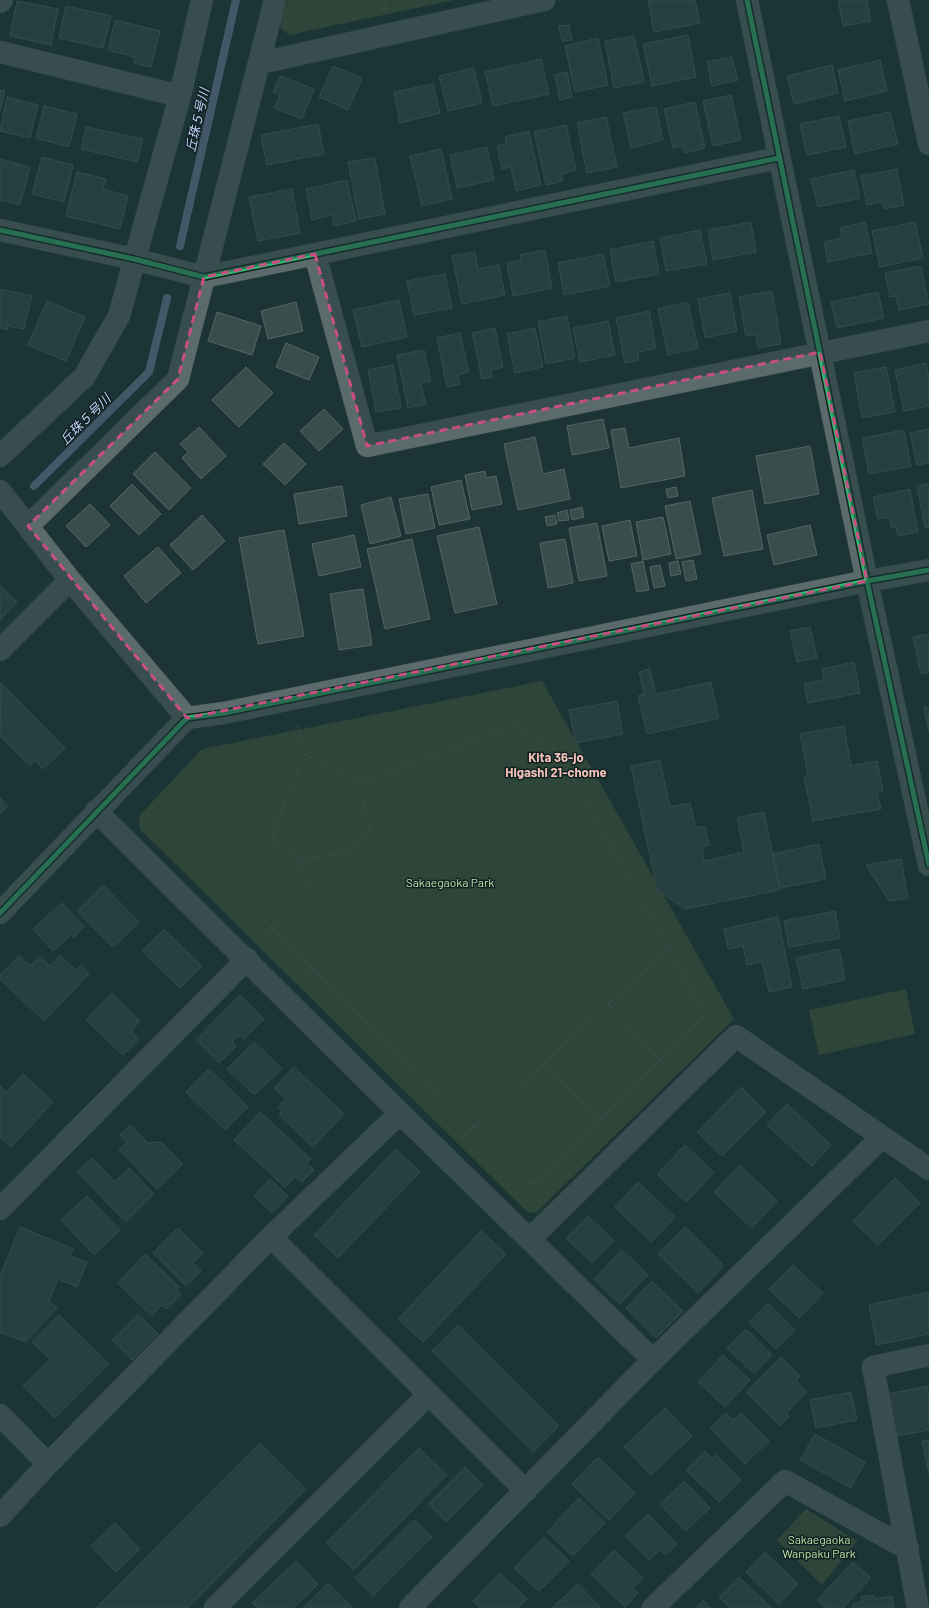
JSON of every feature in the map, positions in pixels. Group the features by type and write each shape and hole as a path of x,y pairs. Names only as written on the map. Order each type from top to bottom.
{"street":[{"path":"0,456 84,378 119,316 180,96 202,0"},
{"path":"28,526 178,379 275,0"},
{"path":"260,63 544,0"},
{"path":"747,0 867,580 921,782 929,865"},
{"path":"898,0 928,135"},
{"path":"0,52 180,96"},
{"path":"0,230 134,259 204,277 779,158"},
{"path":"314,254 367,446 929,330"},
{"path":"0,491 70,580 187,718"},
{"path":"0,913 96,811 187,718 224,713 867,580 929,570"},
{"path":"0,650 70,580"},
{"path":"96,811 247,959 400,1113 653,1360"},
{"path":"0,1209 247,959"},
{"path":"530,1239 736,1036 929,1169"},
{"path":"0,1516 48,1464 271,1238 400,1113"},
{"path":"410,1608 653,1360 882,1137"},
{"path":"271,1238 526,1491"},
{"path":"918,1608 873,1367 929,1355"},
{"path":"215,1608 428,1394"},
{"path":"0,1415 48,1464"},
{"path":"653,1608 784,1481 908,1549"}],"path":[{"path":"257,940 308,889 299,861 272,837 305,754 297,724"},
{"path":"270,927 533,1184 706,1016 555,748 515,725 359,783"},
{"path":"299,861 352,851 371,830 359,783 305,754"},
{"path":"460,1140 669,948"},
{"path":"298,980 312,968"},
{"path":"609,1004 670,1071"},
{"path":"542,1065 612,1129"}],"highlighted area":[{"path":"315,254 367,446 820,352 867,581 187,718 28,526 178,379 204,277"}],"green space":[{"path":"287,0 454,0 289,35 280,27"},
{"name":"Sakaegaoka Park","path":"542,681 734,1019 537,1212 528,1213 140,829 139,816 202,749"},
{"path":"906,989 915,1034 819,1055 809,1010"},
{"name":"Sakaegaoka Wanpaku Park","path":"806,1509 857,1541 822,1585 777,1540"}],"building":[{"path":"648,0 695,0 700,23 654,32"},
{"path":"838,0 867,0 871,21 843,26"},
{"path":"17,1 58,9 51,45 10,36"},
{"path":"66,6 111,16 103,48 59,38"},
{"path":"115,20 160,31 151,67 134,63 135,57 108,50"},
{"path":"569,25 572,40 562,41 559,26"},
{"path":"688,35 696,77 652,86 643,44"},
{"path":"634,36 644,82 614,88 605,41"},
{"path":"598,38 608,85 575,92 565,46"},
{"path":"732,57 738,80 712,86 707,62"},
{"path":"541,59 549,94 493,106 485,72"},
{"path":"880,60 887,91 845,101 838,70"},
{"path":"832,65 838,93 794,104 787,76"},
{"path":"333,66 362,78 348,110 319,97"},
{"path":"474,68 482,103 448,111 439,76"},
{"path":"567,72 572,97 560,100 555,75"},
{"path":"280,76 314,89 302,119 274,108 280,95 273,92"},
{"path":"433,84 440,113 400,123 394,92"},
{"path":"0,90 5,91 0,111"},
{"path":"731,95 741,140 713,146 703,101"},
{"path":"7,97 38,105 30,138 0,131"},
{"path":"695,102 705,148 685,153 683,146 673,148 664,109"},
{"path":"44,106 77,114 69,147 36,138"},
{"path":"656,107 663,140 631,148 623,113"},
{"path":"890,112 898,144 855,154 848,121"},
{"path":"839,116 846,147 807,155 800,124"},
{"path":"606,117 617,167 587,173 577,123"},
{"path":"318,124 324,154 267,165 261,135"},
{"path":"566,125 576,170 561,174 563,181 546,185 534,132"},
{"path":"86,127 143,139 137,162 81,149"},
{"path":"529,131 541,185 516,191 511,167 502,169 497,146 506,144 505,137"},
{"path":"487,147 494,180 457,188 450,155"},
{"path":"441,149 452,199 422,206 410,156"},
{"path":"42,157 73,165 64,202 32,194"},
{"path":"375,158 385,214 359,219 348,162"},
{"path":"0,159 30,167 20,205 0,200"},
{"path":"897,169 904,205 884,209 882,202 867,205 861,176"},
{"path":"854,170 860,198 818,207 811,179"},
{"path":"77,172 106,179 103,189 128,196 120,229 66,216"},
{"path":"347,180 356,221 334,226 332,215 312,220 306,189"},
{"path":"292,189 300,233 258,241 249,197"},
{"path":"751,222 756,252 713,260 708,230"},
{"path":"865,222 872,253 828,262 824,242 842,238 840,228"},
{"path":"915,222 923,258 880,267 872,231"},
{"path":"700,230 707,264 666,271 660,238"},
{"path":"653,241 659,274 616,282 610,250"},
{"path":"545,250 552,288 513,296 507,263 521,260 520,255"},
{"path":"475,252 478,269 499,265 505,295 462,304 452,256"},
{"path":"603,254 610,286 564,295 558,263"},
{"path":"921,266 929,304 899,310 896,296 890,297 885,273"},
{"path":"445,274 452,308 414,315 407,281"},
{"path":"0,289 32,296 24,329 8,326 7,330 0,328"},
{"path":"772,291 781,344 758,348 756,335 746,336 739,297"},
{"path":"878,292 884,318 837,328 831,302"},
{"path":"730,293 737,331 705,338 698,299"},
{"path":"399,300 407,337 362,347 353,310"},
{"path":"47,301 85,317 66,361 28,345"},
{"path":"296,302 303,331 268,339 261,311"},
{"path":"688,302 698,348 668,355 658,309"},
{"path":"649,311 656,348 638,352 639,360 625,363 616,318"},
{"path":"217,312 261,326 252,355 208,341"},
{"path":"567,316 575,358 546,364 538,322"},
{"path":"608,321 615,355 580,362 573,328"},
{"path":"495,328 503,367 491,370 492,377 482,379 472,333"},
{"path":"535,328 543,367 515,373 507,334"},
{"path":"460,333 469,372 458,375 460,384 447,387 437,338"},
{"path":"286,343 319,357 309,380 276,367"},
{"path":"424,350 431,381 421,383 426,404 408,408 397,355"},
{"path":"926,363 929,377 929,406 904,411 895,370"},
{"path":"393,365 401,408 376,412 368,370"},
{"path":"246,367 273,393 239,427 212,400"},
{"path":"886,367 895,412 862,418 854,373"},
{"path":"324,409 343,429 319,451 300,431"},
{"path":"603,419 609,448 572,455 567,426"},
{"path":"199,427 226,456 201,479 182,458 188,452 180,444"},
{"path":"625,428 629,448 679,438 685,476 621,488 611,430"},
{"path":"929,429 929,463 917,465 910,433"},
{"path":"904,430 911,466 869,474 862,438"},
{"path":"535,437 543,474 564,469 570,499 518,510 504,444"},
{"path":"284,443 306,464 285,485 263,464"},
{"path":"810,446 819,494 765,504 756,456"},
{"path":"155,452 191,488 169,510 133,474"},
{"path":"485,471 486,478 496,476 502,504 472,510 465,475"},
{"path":"461,480 470,519 439,525 431,487"},
{"path":"929,483 929,527 925,528 917,486"},
{"path":"132,484 161,514 139,535 110,506"},
{"path":"342,486 347,516 299,524 294,494"},
{"path":"676,487 678,496 668,498 666,489"},
{"path":"910,489 918,532 898,536 896,527 892,528 889,517 878,519 873,497"},
{"path":"752,490 763,549 724,556 712,498"},
{"path":"428,494 435,528 406,534 399,499"},
{"path":"391,497 401,536 370,544 361,505"},
{"path":"690,501 701,554 676,559 665,506"},
{"path":"90,504 110,525 86,547 66,526"},
{"path":"582,507 584,517 572,520 570,510"},
{"path":"567,510 569,520 559,521 557,513"},
{"path":"202,515 225,541 193,570 170,545"},
{"path":"555,515 557,524 547,526 545,517"},
{"path":"663,517 671,554 643,560 636,522"},
{"path":"630,520 637,556 609,561 602,526"},
{"path":"597,523 607,576 579,581 569,528"},
{"path":"810,525 817,555 774,565 767,535"},
{"path":"479,527 497,604 455,613 437,536"},
{"path":"284,530 304,636 258,644 239,538"},
{"path":"354,535 361,567 319,576 312,544"},
{"path":"412,539 430,619 385,629 367,549"},
{"path":"565,539 573,583 548,588 540,543"},
{"path":"158,547 181,573 146,603 124,576"},
{"path":"693,560 697,579 686,581 682,562"},
{"path":"643,561 649,590 637,592 631,564"},
{"path":"678,561 681,574 671,576 669,563"},
{"path":"660,565 665,586 654,588 650,567"},
{"path":"0,585 17,602 0,620"},
{"path":"363,589 372,645 339,650 330,594"},
{"path":"810,627 817,658 797,662 790,631"},
{"path":"929,634 929,672 921,674 913,637"},
{"path":"854,662 860,693 808,703 804,684 824,680 822,669"},
{"path":"650,669 656,694 711,682 719,718 647,734 638,696 644,694 639,672"},
{"path":"1,683 65,748 43,769 35,761 30,766 0,736"},
{"path":"617,701 623,734 576,743 569,710"},
{"path":"929,707 929,732 924,708"},
{"path":"844,726 851,766 877,761 883,791 877,792 881,809 813,821 804,777 808,775 800,734"},
{"path":"660,760 670,807 690,803 696,828 705,826 709,845 702,847 704,861 744,852 737,818 764,812 780,890 685,909 657,890 631,766"},
{"path":"0,798 8,806 0,814"},
{"path":"819,844 826,879 780,888 773,854"},
{"path":"901,859 908,898 889,901 866,865"},
{"path":"103,885 139,922 113,947 77,911"},
{"path":"62,903 84,927 74,937 71,935 53,951 33,929"},
{"path":"835,911 840,938 789,947 784,921"},
{"path":"778,917 792,987 769,992 762,962 747,965 743,946 728,949 724,929"},
{"path":"164,929 202,966 180,988 142,951"},
{"path":"839,949 845,980 803,989 796,958"},
{"path":"60,955 76,970 81,965 89,974 44,1021 0,979 0,975 19,956 30,966 40,956 50,966"},
{"path":"112,993 140,1021 131,1031 139,1039 123,1055 86,1020"},
{"path":"240,995 264,1019 244,1039 239,1035 232,1042 236,1046 219,1063 196,1040"},
{"path":"254,1042 282,1069 254,1095 227,1069"},
{"path":"294,1067 344,1114 313,1147 279,1115 282,1111 278,1107 286,1099 274,1088"},
{"path":"209,1069 248,1107 225,1130 186,1092"},
{"path":"23,1074 53,1102 11,1147 0,1137 0,1086 7,1092"},
{"path":"741,1087 766,1112 722,1156 697,1132"},
{"path":"787,1104 831,1145 812,1166 767,1125"},
{"path":"260,1112 311,1159 307,1163 314,1170 302,1182 295,1176 285,1187 234,1140"},
{"path":"130,1125 148,1143 161,1142 183,1164 157,1189 119,1150 127,1142 120,1135"},
{"path":"685,1145 714,1173 686,1202 657,1174"},
{"path":"396,1149 420,1172 338,1258 314,1235"},
{"path":"92,1158 115,1182 129,1168 154,1194 126,1222 77,1172"},
{"path":"740,1165 777,1201 752,1228 714,1192"},
{"path":"895,1178 920,1203 878,1245 853,1221"},
{"path":"270,1179 288,1196 272,1213 254,1196"},
{"path":"638,1182 675,1217 651,1242 615,1207"},
{"path":"87,1196 120,1230 94,1255 61,1220"},
{"path":"588,1216 614,1241 592,1263 566,1238"},
{"path":"20,1227 73,1249 70,1256 87,1262 77,1287 58,1279 49,1301 57,1308 26,1342 0,1332 0,1276"},
{"path":"685,1227 724,1266 698,1293 658,1254"},
{"path":"178,1228 203,1253 193,1263 201,1271 186,1286 153,1253"},
{"path":"481,1231 506,1254 423,1342 398,1319"},
{"path":"622,1250 648,1275 620,1304 594,1279"},
{"path":"145,1254 179,1287 176,1290 181,1295 167,1309 162,1305 152,1316 118,1283"},
{"path":"793,1265 823,1293 799,1318 769,1289"},
{"path":"652,1281 683,1311 656,1338 626,1308"},
{"path":"929,1292 929,1334 877,1345 869,1305"},
{"path":"768,1303 795,1330 776,1349 749,1322"},
{"path":"138,1314 158,1334 132,1360 112,1340"},
{"path":"59,1315 109,1364 55,1418 23,1386 50,1359 32,1342"},
{"path":"458,1325 559,1426 533,1452 432,1351"},
{"path":"746,1329 772,1355 754,1374 727,1348"},
{"path":"723,1355 750,1380 725,1407 698,1382"},
{"path":"781,1357 800,1376 796,1381 807,1392 786,1413 789,1416 780,1426 746,1392"},
{"path":"928,1386 929,1430 897,1436 888,1394"},
{"path":"851,1392 857,1420 816,1428 810,1400"},
{"path":"665,1408 692,1436 651,1475 624,1447"},
{"path":"726,1413 733,1420 741,1413 769,1441 745,1464 710,1428"},
{"path":"815,1434 865,1462 851,1488 800,1460"},
{"path":"929,1440 929,1474 922,1441"},
{"path":"260,1443 306,1489 188,1608 96,1608"},
{"path":"419,1448 447,1475 354,1570 326,1543"},
{"path":"705,1451 712,1459 716,1455 741,1480 719,1502 686,1470"},
{"path":"598,1457 635,1493 609,1520 572,1484"},
{"path":"465,1467 483,1485 446,1522 428,1504"},
{"path":"684,1481 710,1508 686,1531 660,1504"},
{"path":"579,1498 605,1523 573,1556 547,1532"},
{"path":"648,1514 677,1544 665,1555 660,1550 649,1560 625,1536"},
{"path":"414,1520 432,1537 373,1596 355,1578"},
{"path":"115,1523 140,1549 116,1572 91,1546"},
{"path":"544,1537 569,1561 539,1591 514,1568"},
{"path":"614,1550 643,1578 633,1588 638,1593 625,1607 591,1574"},
{"path":"765,1552 798,1584 779,1604 746,1572"},
{"path":"296,1561 318,1584 293,1608 257,1608 252,1603"},
{"path":"853,1562 871,1578 843,1608 825,1608 817,1600"},
{"path":"500,1573 527,1599 518,1608 480,1608 473,1601"},
{"path":"739,1577 771,1608 730,1608 719,1597"},
{"path":"328,1583 353,1608 303,1608"},
{"path":"578,1584 601,1608 552,1608"},
{"path":"874,1595 875,1599 892,1596 894,1608 853,1608 853,1604 862,1602 861,1597"},
{"path":"703,1600 711,1608 696,1608"}],"waterway":[{"name":"丘珠５号川","path":"180,246 236,0"},
{"name":"丘珠５号川","path":"34,486 149,372 167,298"}],"cycle path":[{"path":"747,0 867,581 929,865"},
{"path":"0,230 134,259 204,277 779,158"},
{"path":"0,913 187,718 224,713 867,581 929,570"}],"district":[{"name":"Kita 36-jo Higashi 21-chome","path":"556,764"}]}
